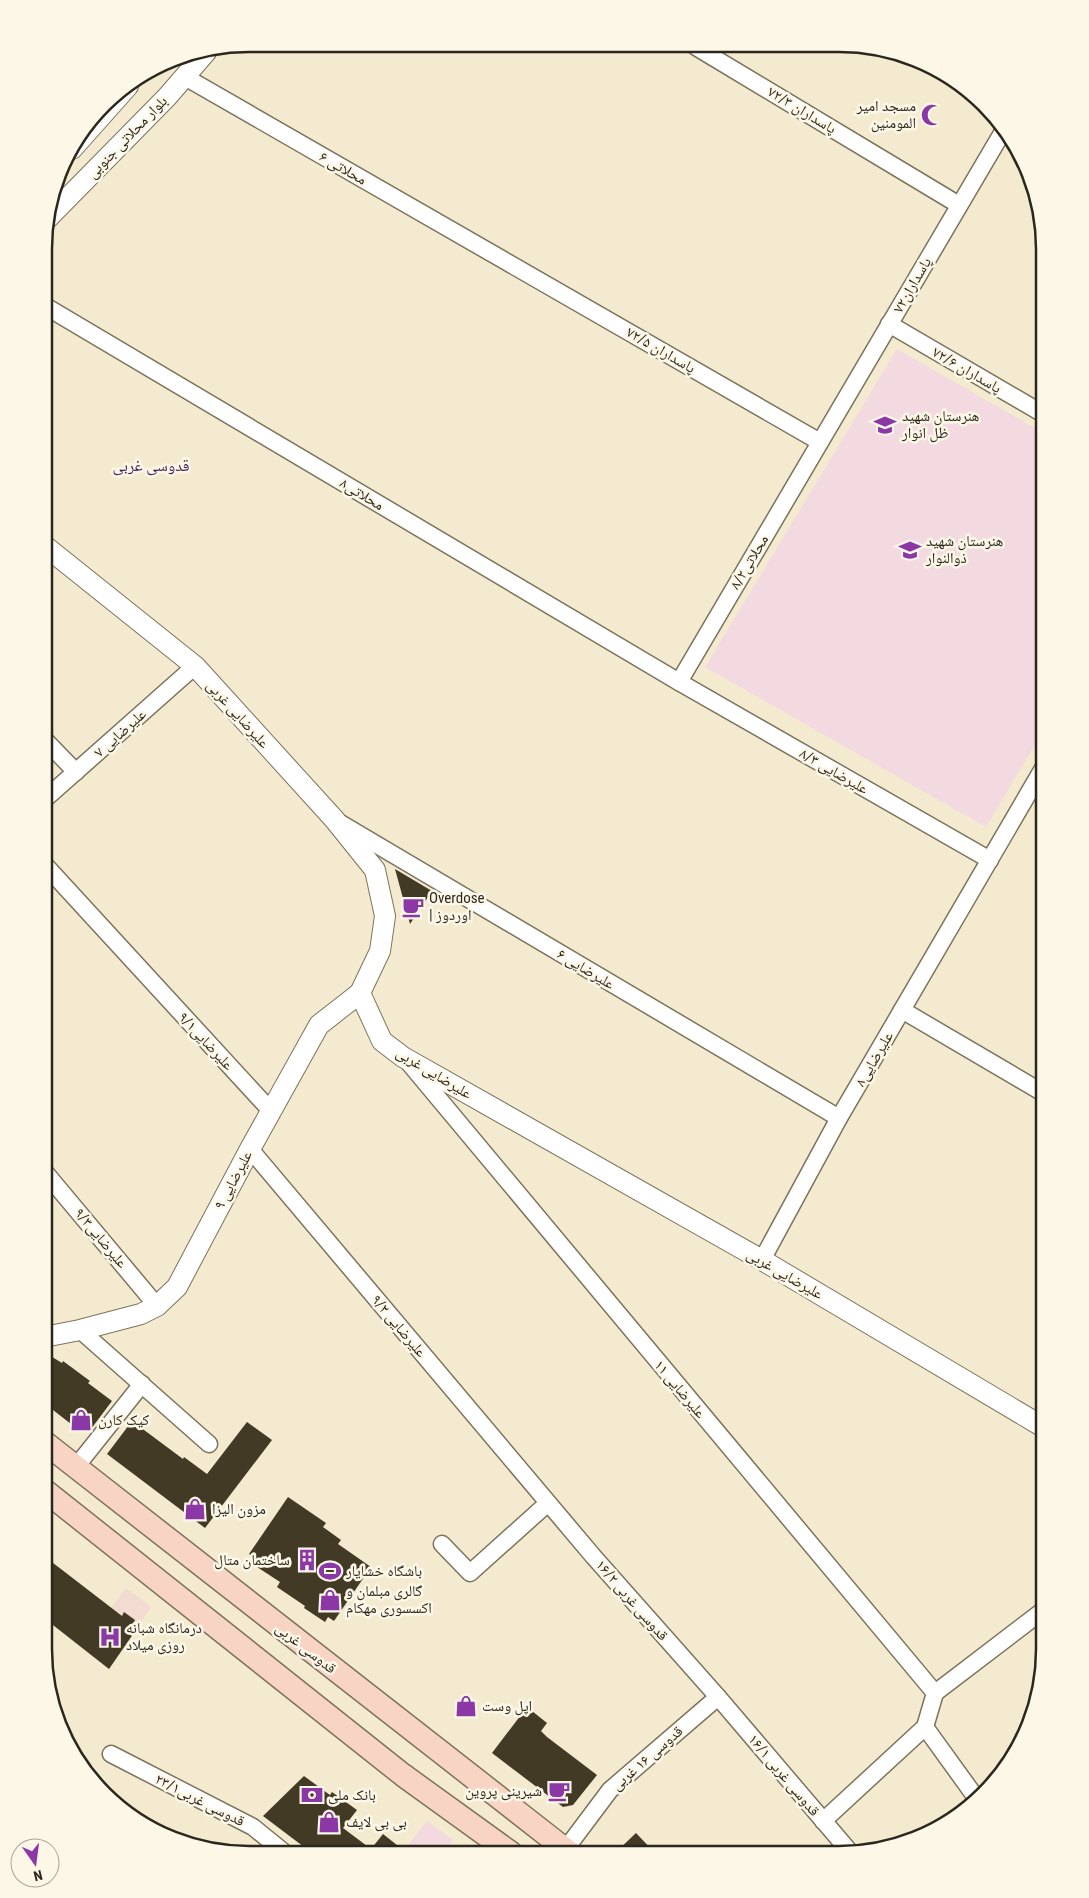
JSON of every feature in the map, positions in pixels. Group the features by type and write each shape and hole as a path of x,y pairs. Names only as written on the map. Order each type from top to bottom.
{"main road":[{"name":"قدوسی غربی","path":"52,1448 560,1846"},
{"path":"52,1496 403,1775 501,1846"}],"street":[{"name":"۷۲/۳ پاسداران","path":"706,52 959,205"},
{"name":"بلوار محلاتی جنوبی","path":"56,209 200,58"},
{"name":"۶ محلاتی","path":"184,77 502,259"},
{"name":"پاسداران۷۲","path":"820,442 1000,136"},
{"name":"۷۲/۵ پاسداران","path":"502,259 820,442"},
{"name":"محلاتی۸","path":"52,310 678,682"},
{"name":"۷۲/۶ پاسداران","path":"890,324 1036,410"},
{"name":"محلاتی۸/۲","path":"678,682 820,442"},
{"name":"علیرضایی غربی","path":"52,552 195,666 334,819 375,870 385,916 380,951 360,993 382,1041 404,1057 762,1260 1036,1423"},
{"name":"۷ علیرضایی","path":"52,793 195,666"},
{"name":"۸/۳ علیرضایی","path":"678,682 990,860"},
{"path":"52,747 76,772"},
{"name":"علیرضایی۸","path":"762,1260 839,1118 1036,781"},
{"name":"۶ علیرضایی","path":"334,819 839,1118"},
{"name":"علیرضایی۹/۱","path":"52,873 271,1111"},
{"name":"۹ علیرضایی","path":"52,1335 141,1314 158,1306 177,1287 250,1148 319,1024 360,993"},
{"path":"902,1010 1036,1089"},
{"name":"۱۱ علیرضایی","path":"404,1057 934,1693"},
{"name":"۹/۲ علیرضایی","path":"250,1148 548,1503"},
{"name":"علیرضایی۹/۳","path":"52,1181 158,1306"},
{"path":"80,1330 209,1444"},
{"path":"76,1468 142,1384"},
{"path":"442,1544 470,1573 548,1503"},
{"name":"۱۶/۲ قدوسی غربی","path":"548,1503 718,1697"},
{"path":"823,1821 925,1727 934,1693 1036,1616"},
{"name":"قدوسی ۱۶ غربی","path":"572,1846 610,1790 718,1697"},
{"name":"۱۶/۱ قدوسی غربی","path":"718,1697 844,1846"},
{"path":"925,1727 974,1793"},
{"name":"قدوسی غربی۲۳/۱","path":"111,1754 253,1827 276,1846"}],"shaded area":[{"name":"هنرستان شهید ذوالنوار","path":"897,349 1036,429 1036,743 986,827 705,667"},
{"name":"درمانگاه شبانه روزی میلاد","path":"126,1588 151,1607 109,1669 81,1647"},
{"path":"427,1821 453,1840 448,1846 407,1846"}],"building":[{"name":"Overdose | اوردوز","path":"395,869 432,891 410,924"},
{"path":"52,1357 62,1363 63,1361 90,1381 88,1383 112,1401 91,1429 80,1431 52,1409"},
{"path":"132,1421 183,1459 184,1457 207,1474 247,1422 272,1440 205,1528 107,1454"},
{"name":"ساختمان متال","path":"288,1497 326,1523 323,1527 341,1540 338,1544 371,1567 334,1621 328,1617 325,1622 304,1608 305,1606 277,1587 280,1582 251,1563 255,1558 249,1554"},
{"path":"52,1562 122,1616 124,1612 135,1620 133,1624 138,1627 109,1669 52,1624"},
{"path":"527,1707 547,1723 541,1731 547,1737 597,1775 573,1805 563,1807 492,1753"},
{"path":"304,1776 330,1795 332,1792 357,1810 343,1828 367,1846 303,1846 263,1816"},
{"path":"636,1833 648,1846 622,1846"},
{"path":"383,1834 398,1846 373,1846"}],"place":[{"name":"مسجد امیر المومنین","path":"932,115"},
{"name":"هنرستان شهید ظل انوار","path":"885,425"},
{"name":"هنرستان شهید ذوالنوار","path":"910,550"},
{"name":"Overdose | اوردوز","path":"413,907"},
{"name":"کیک کارن","path":"81,1420"},
{"name":"مزون الیزا","path":"195,1509"},
{"name":"ساختمان متال","path":"307,1560"},
{"name":"باشگاه خشایار","path":"330,1571"},
{"name":"گالری مبلمان و اکسسوری مهکام","path":"330,1600"},
{"name":"درمانگاه شبانه روزی میلاد","path":"110,1637"},
{"name":"اپل وست","path":"466,1706"},
{"name":"شیرینی پروین","path":"559,1791"},
{"name":"بانک ملی","path":"312,1795"},
{"name":"بی بی لایف","path":"329,1822"}],"district":[{"name":"قدوسی غربی","path":"151,465"}]}
